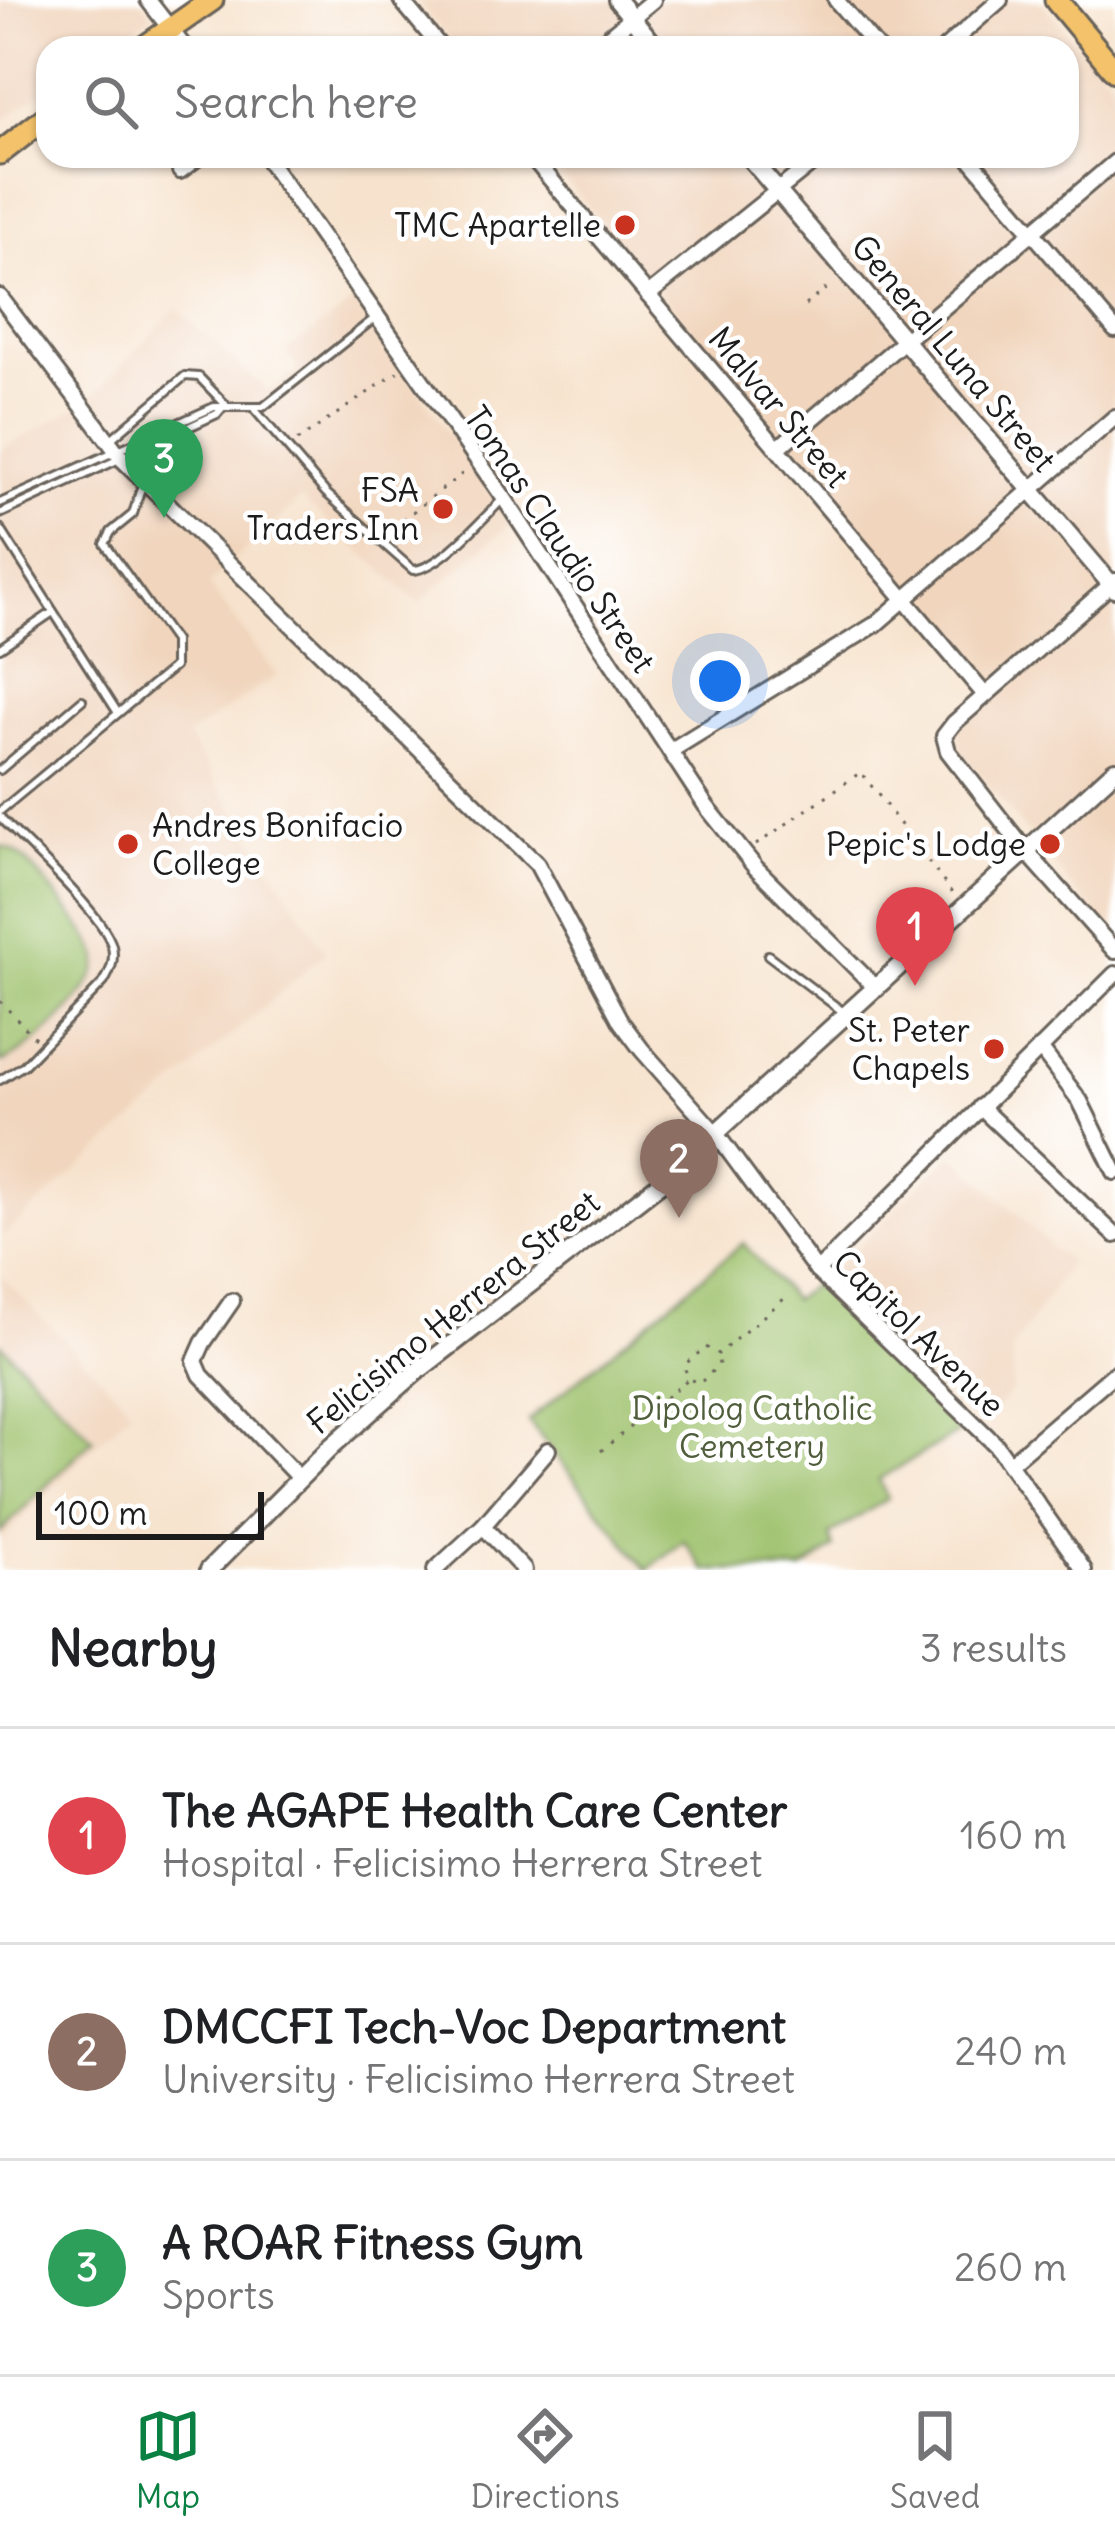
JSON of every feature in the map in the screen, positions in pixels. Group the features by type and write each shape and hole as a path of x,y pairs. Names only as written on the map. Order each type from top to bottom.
{"main road":[{"path":"159,36 212,0"},
{"path":"1056,0 1115,71"},
{"path":"0,154 36,126"}],"street":[{"path":"148,0 176,36"},
{"path":"401,0 431,36"},
{"path":"617,0 648,36"},
{"path":"610,36 653,0"},
{"path":"836,0 867,36"},
{"path":"959,36 1000,0"},
{"path":"778,448 1115,162"},
{"path":"181,171 185,168"},
{"name":"Tomas Claudio Street","path":"274,168 744,854 878,989"},
{"name":"Malvar Street","path":"541,168 985,695"},
{"name":"General Luna Street","path":"758,168 1114,585"},
{"path":"648,295 806,168"},
{"path":"978,168 1115,330"},
{"name":"Capitol Avenue","path":"0,297 143,481 537,864 621,1022 717,1135 791,1242 977,1425 1010,1463 1084,1570"},
{"path":"670,752 811,667 908,599 1115,417"},
{"path":"1114,585 944,736 947,751 1025,850 1115,951"},
{"name":"Felicisimo Herrera Street","path":"209,1570 298,1478 415,1373 616,1221 717,1135 1025,850 1114,774"},
{"path":"817,1271 1115,974"},
{"path":"1040,1048 1080,1101 1115,1172"},
{"path":"980,1107 1115,1234"},
{"path":"232,1301 203,1342 195,1361 200,1375 298,1478"},
{"path":"1010,1463 1115,1373"},
{"path":"435,1570 483,1526 548,1450"},
{"path":"483,1526 524,1570"}],"lane":[{"path":"0,514 116,451 185,376 199,377 226,406 255,410 375,318"},
{"path":"0,503 116,451 217,414 226,406"},
{"path":"255,410 326,493 409,568 423,570 504,498"},
{"path":"0,1079 24,1065 112,969 110,940 98,922 0,814 175,663 173,641 106,547 111,532 133,514 143,481"},
{"path":"0,528 118,713"},
{"path":"0,648 53,612"},
{"path":"0,770 82,700"},
{"path":"769,955 848,1016"}],"path":[{"path":"805,305 846,272"},
{"path":"286,449 409,365"},
{"path":"378,538 478,461"},
{"path":"744,854 861,772 964,908"},
{"path":"0,1001 42,1046"},
{"path":"718,1354 790,1294"},
{"path":"688,1378 684,1365 706,1347 718,1354"},
{"path":"688,1378 700,1383 719,1365 718,1354"},
{"path":"601,1451 688,1378"}],"shaded area":[{"path":"0,0 140,0 153,15 123,36 36,36 36,96 0,122"},
{"path":"416,0 1038,0 1071,36 446,36"},
{"path":"1079,45 1115,84 1115,938 959,750 958,726 998,692 555,168 1079,168"},
{"path":"355,302 512,523 419,603 301,498 209,584 277,676 187,736 326,952 0,1238 0,450 88,401 176,308 268,391 298,370 285,351"},
{"path":"952,1153 1070,1263 1012,1349 1013,1389 993,1412 831,1272"},
{"path":"0,1275 132,1409 0,1541"}],"green space":[{"path":"0,846 16,852 36,871 98,957 96,970 76,1002 27,1047 0,1063"},
{"name":"Dipolog Catholic Cemetery","path":"743,1243 793,1300 816,1282 963,1430 879,1479 887,1499 830,1535 834,1548 802,1570 705,1570 684,1541 647,1570 528,1421"},
{"path":"0,1343 93,1439 0,1532"}],"place":[{"name":"TMC Apartelle","path":"625,225"},
{"name":"FSA Traders Inn","path":"443,509"},
{"name":"A ROAR Fitness Gym","path":"164,518"},
{"name":"Andres Bonifacio College","path":"128,844"},
{"name":"Pepic's Lodge","path":"1050,844"},
{"name":"The AGAPE Health Care Center","path":"915,986"},
{"name":"St. Peter Chapels","path":"994,1049"},
{"name":"DMCCFI Tech-Voc Department","path":"679,1218"}]}
